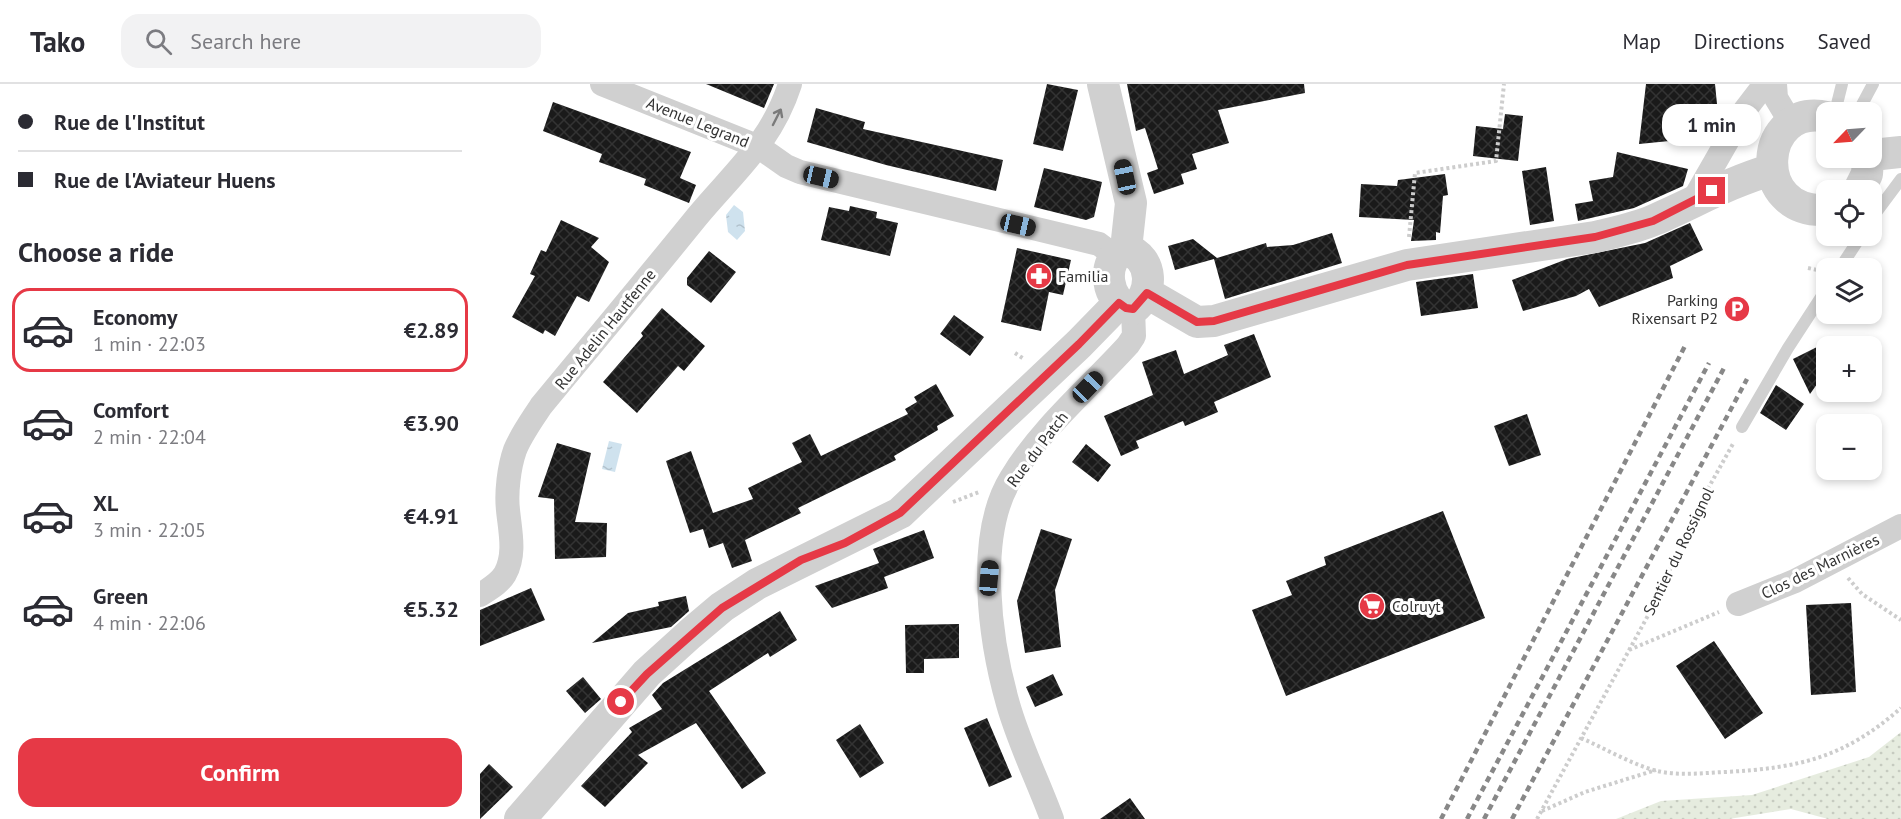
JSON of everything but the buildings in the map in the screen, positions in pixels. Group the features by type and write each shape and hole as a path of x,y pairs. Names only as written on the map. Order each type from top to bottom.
{"street":[{"name":"Avenue Legrand","path":"602,84 759,147 786,166 800,172 1099,244 1120,253"},
{"name":"Rue Adelin Hautfenne","path":"480,595 499,582 505,574 510,559 512,535 507,508 510,479 515,451 524,433 541,406 759,147 783,105 790,84"},
{"path":"1103,84 1131,203 1120,253 1109,269 1109,285 1133,302 1197,322 1214,321 1407,265 1595,237 1653,221 1694,199 1771,170"},
{"path":"1694,199 1745,110 1765,84"},
{"path":"1775,84 1776,98 1791,123"},
{"path":"1816,117 1805,117 1791,123 1774,147 1771,170 1784,194 1796,206 1816,211"},
{"path":"1882,154 1901,152"},
{"path":"520,819 647,674 690,634 757,584 801,560 845,543 900,513 1079,344 1133,302"},
{"name":"Rue du Patch","path":"1052,819 1009,706 1000,669 989,578 993,520 1010,479 1058,418 1134,336 1133,302"},
{"name":"Clos des Marnières","path":"1738,604 1833,561 1901,526"}],"lane":[{"path":"1838,102 1842,84"},
{"path":"1863,102 1873,84"},
{"path":"1882,205 1901,180"},
{"path":"1742,427 1816,305"}],"path":[{"path":"1407,265 1415,173 1496,161 1504,84"},
{"path":"1808,268 1816,270"},
{"name":"Sentier du Rossignol","path":"1537,819 1657,599 1695,512 1742,427"},
{"path":"1833,561 1862,594 1901,620"},
{"path":"1629,651 1738,604"},
{"path":"1581,738 1656,770 1680,774 1778,770 1816,761 1874,732 1901,708"},
{"path":"1542,811 1584,792 1656,770"}],"shaded area":[{"path":"1901,732 1901,819 1828,819 1791,809 1729,819 1616,819 1661,801 1752,795 1869,757"}],"water":[{"path":"734,205 743,212 745,231 737,240 728,232 726,215"},
{"path":"609,441 622,444 615,472 602,469"}],"railway":[{"path":"1441,819 1686,344"},
{"path":"1467,819 1709,363"},
{"path":"1484,819 1724,368"},
{"path":"1512,819 1747,379"}],"place":[{"name":"Familia","path":"1039,276"},
{"name":"Parking Rixensart P2","path":"1737,309"},
{"name":"Colruyt","path":"1372,606"}],"route":[{"path":"621,702 690,634 757,584 801,560 845,543 900,513 1079,344 1107,312 1119,303 1126,308 1133,309 1145,299 1147,293 1184,317 1197,322 1214,321 1407,265 1595,237 1619,231 1653,221 1712,191"}]}
